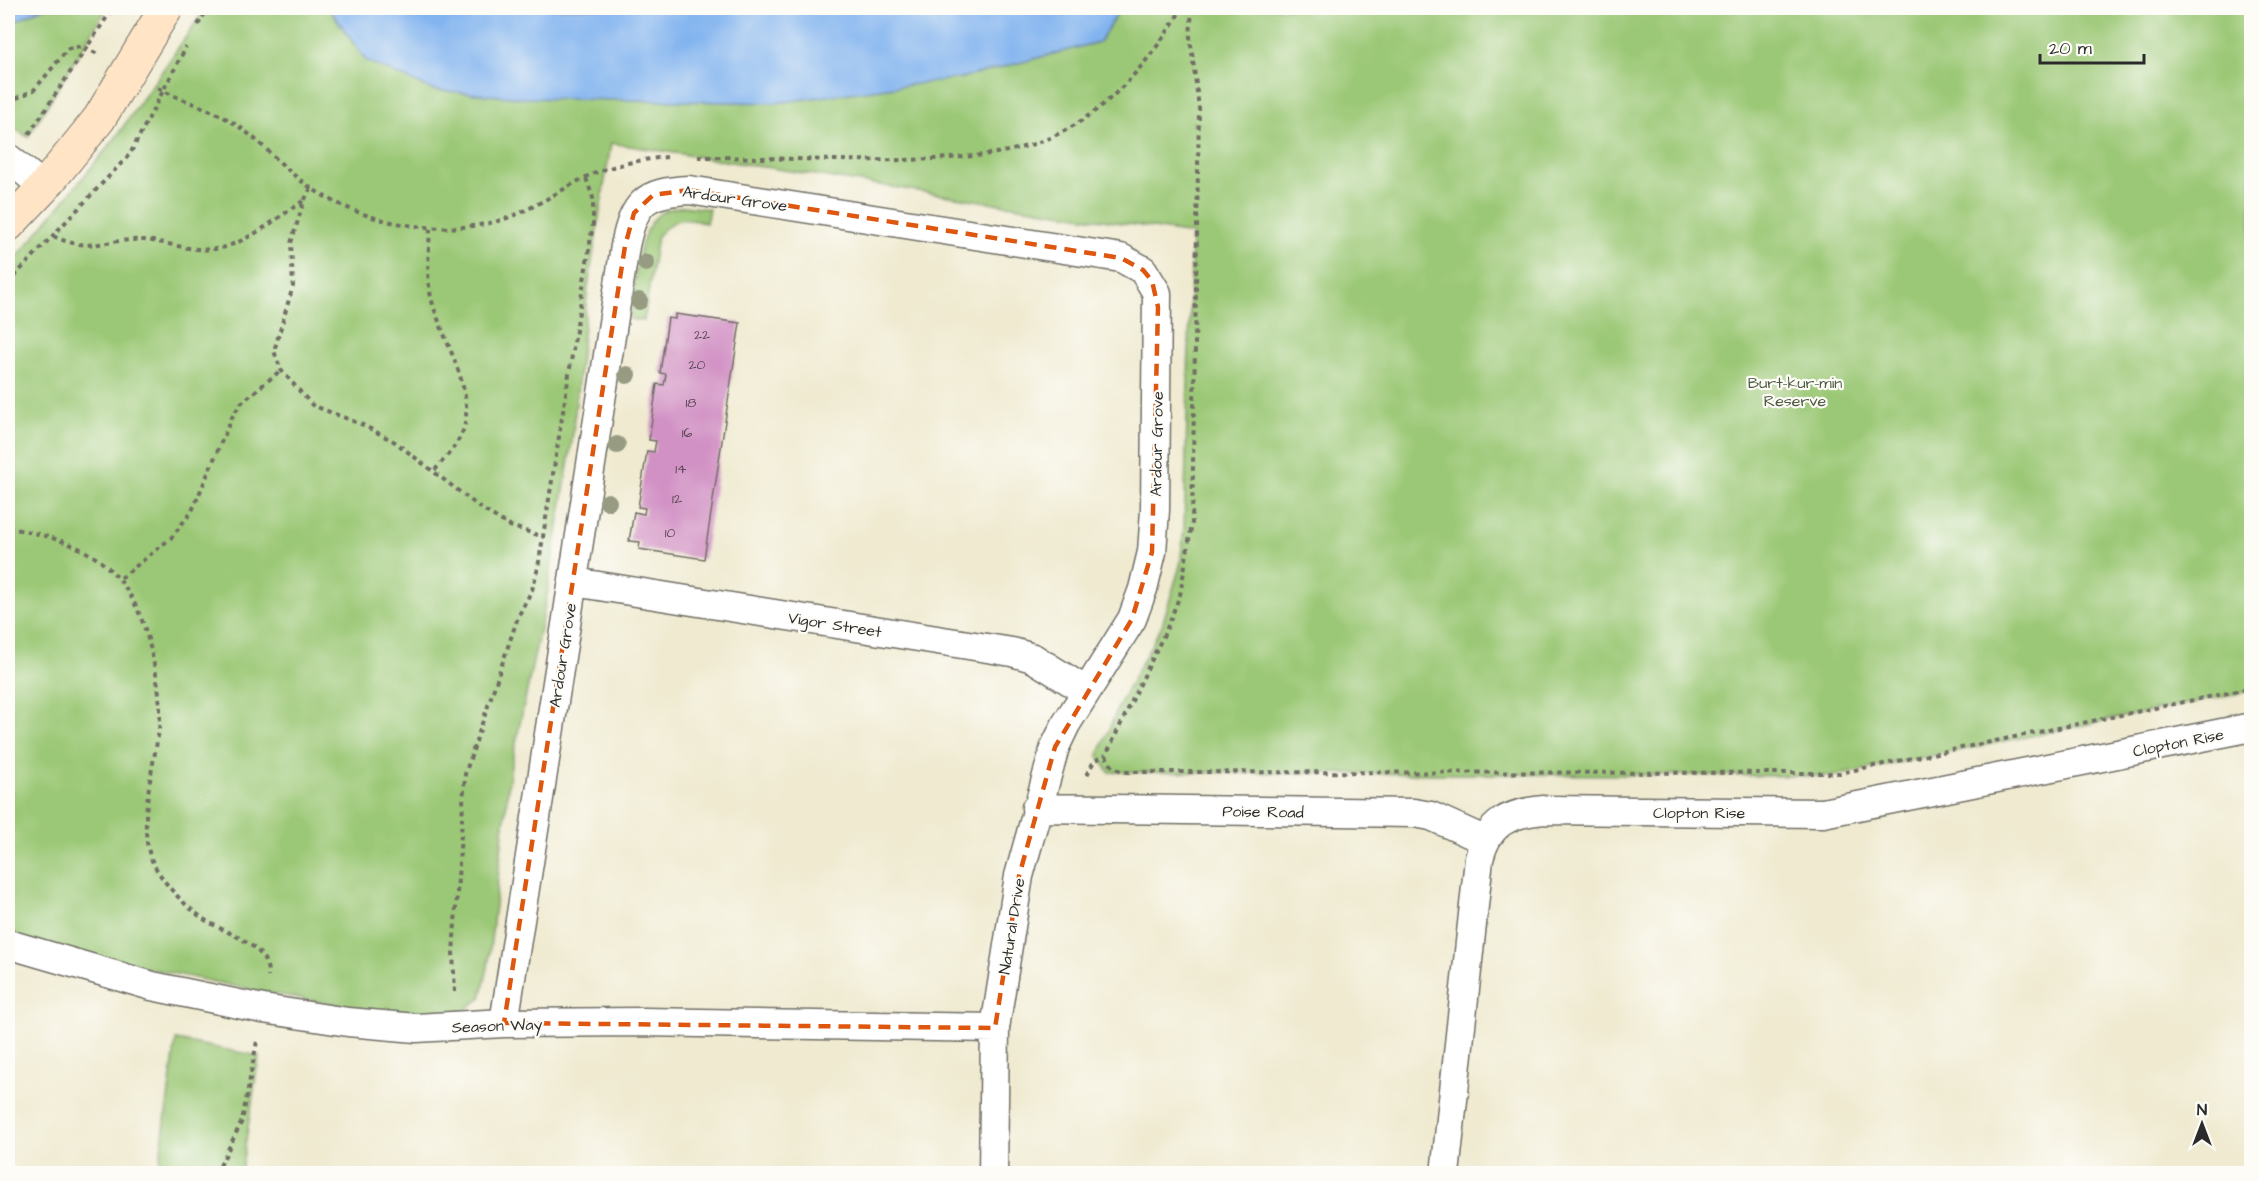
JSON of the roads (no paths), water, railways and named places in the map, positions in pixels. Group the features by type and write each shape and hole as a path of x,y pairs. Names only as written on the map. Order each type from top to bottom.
{"street":[{"path":"25,207 99,119 166,8"},
{"path":"8,158 25,207"},
{"name":"Ardour Grove","path":"504,1023 629,225 642,202 653,195 689,190 1121,258 1143,270 1157,293 1155,510 1152,552 1143,589 1132,619 1086,691"},
{"name":"Vigor Street","path":"574,582 1012,652 1033,658 1086,691"},
{"name":"Natural Drive","path":"993,1173 995,1029 1018,876 1055,747 1086,691"},
{"name":"Clopton Rise","path":"1484,840 1495,825 1522,812 1823,813 2252,727"},
{"name":"Poise Road","path":"1036,808 1414,813 1431,816 1484,840"},
{"path":"1445,1173 1479,859 1484,840"},
{"name":"Season Way","path":"8,944 152,986 263,1009 348,1022 416,1028 504,1023 644,1022 995,1029"}],"water":[{"path":"8,8 43,8 8,25"},
{"path":"329,8 1121,8 1099,42 961,78 776,103 521,98 433,90 366,61"}],"park label":[{"name":"Burt-kur-min Reserve","path":"1795,391"}]}
